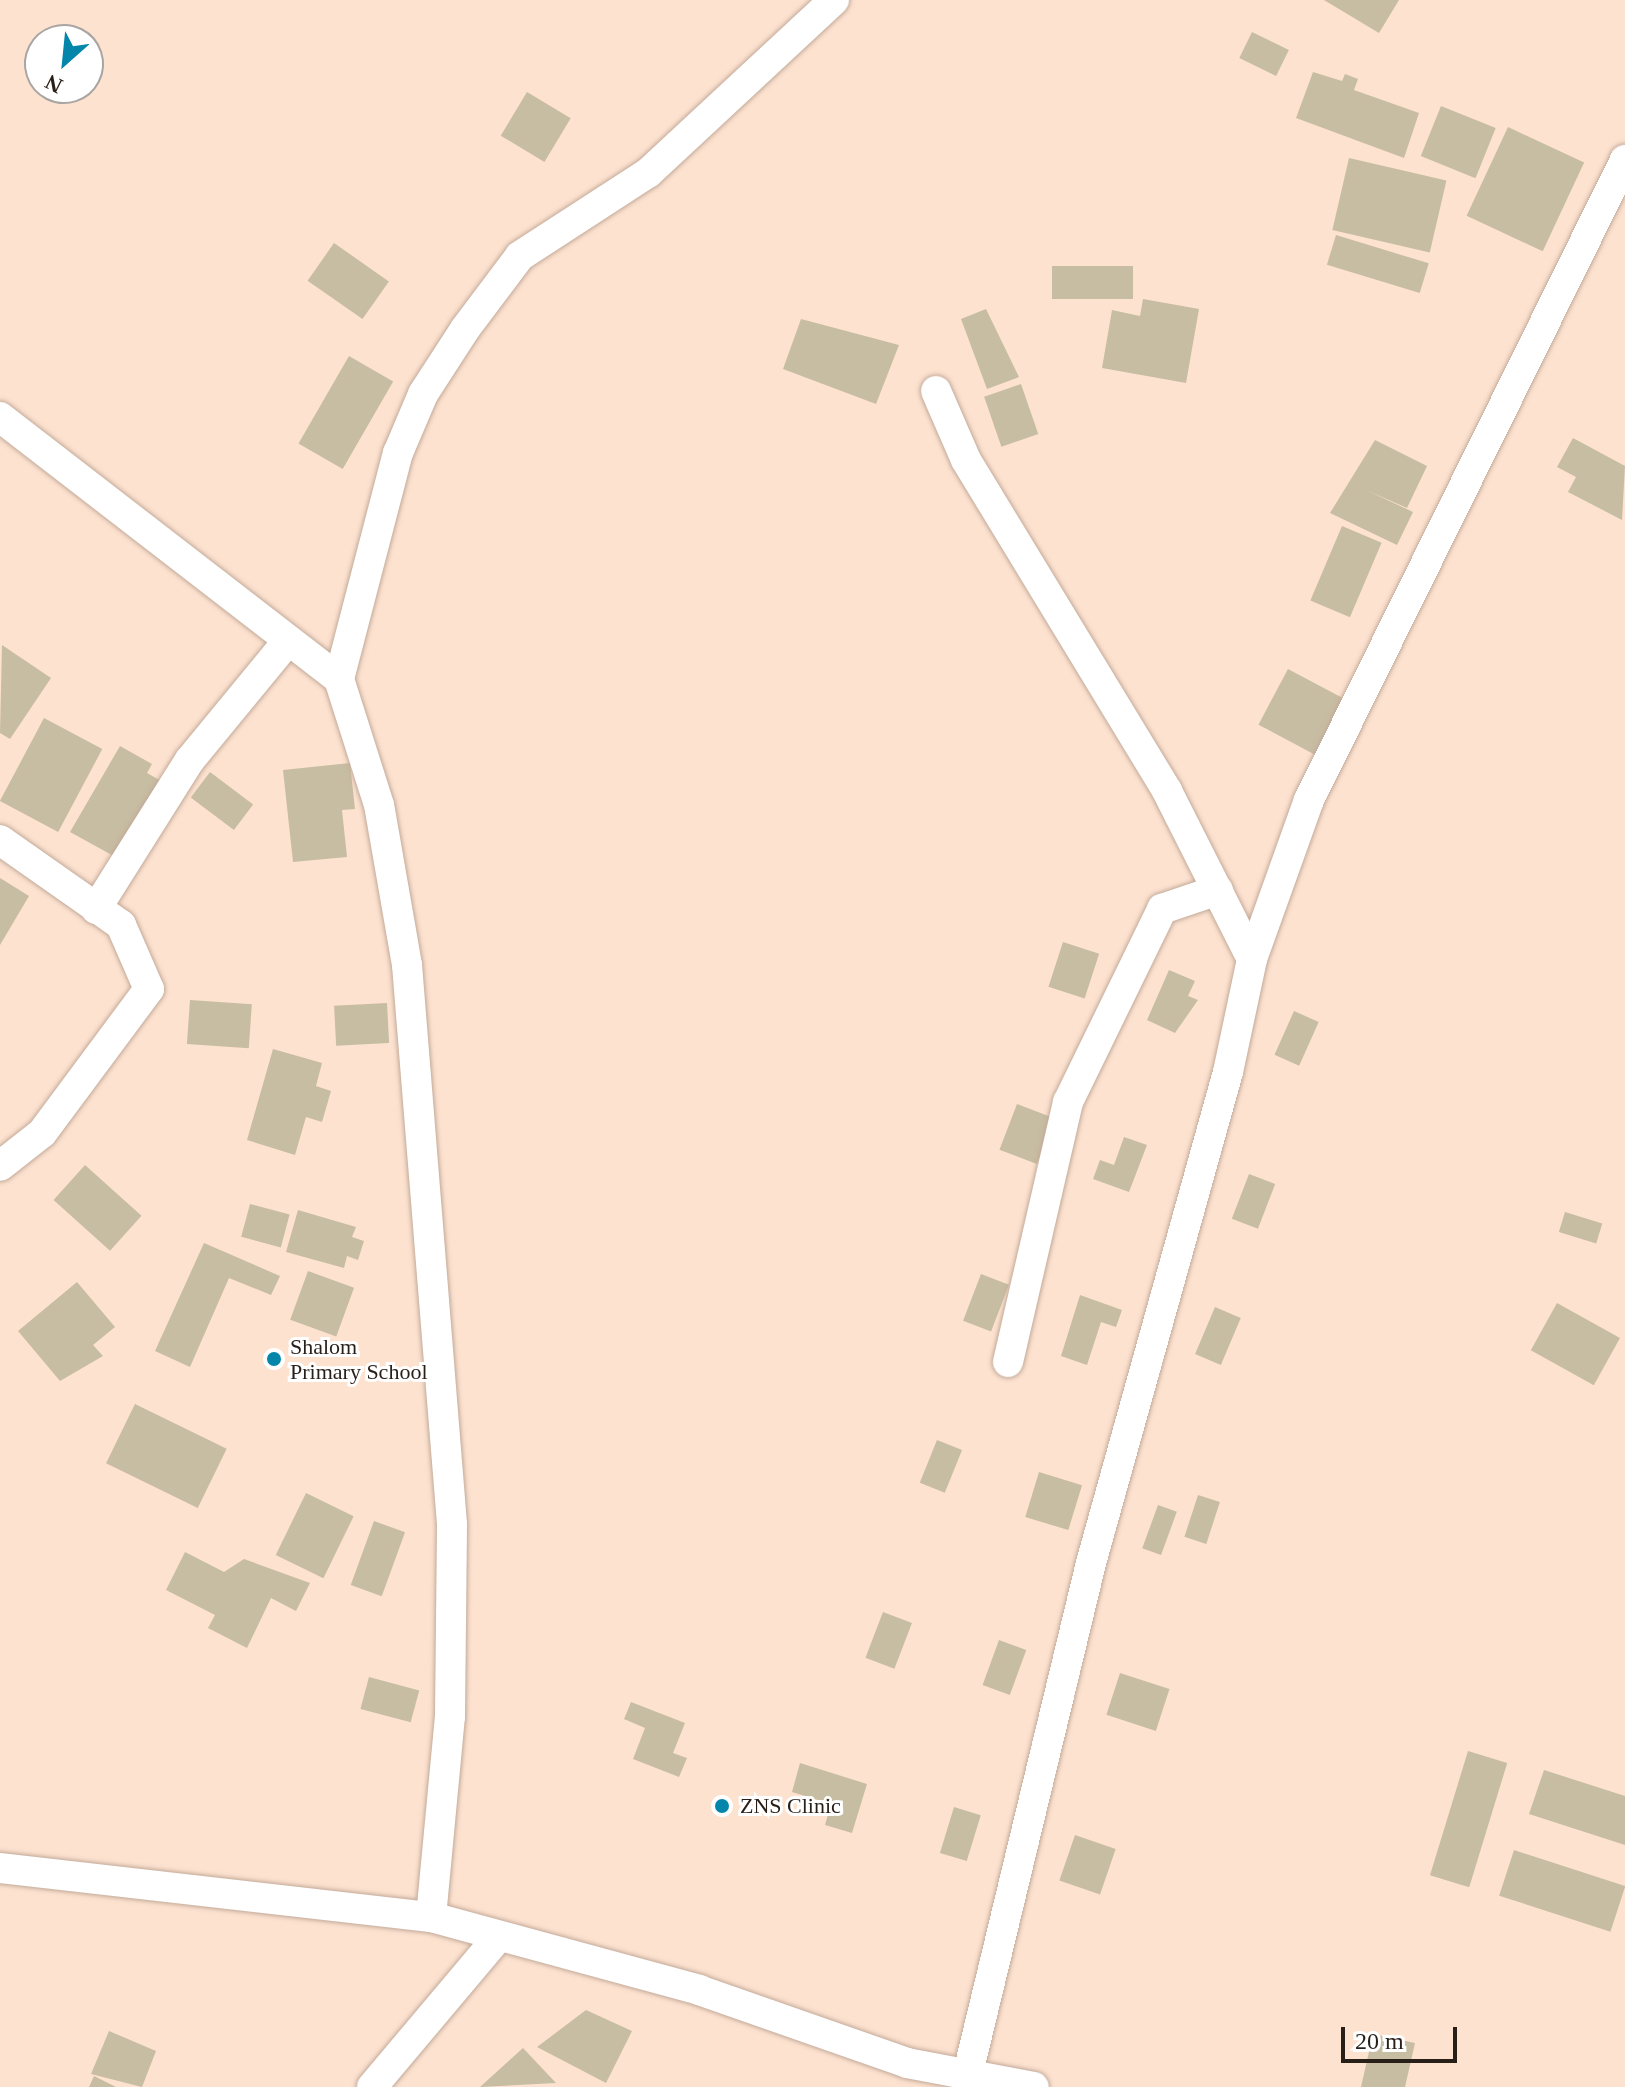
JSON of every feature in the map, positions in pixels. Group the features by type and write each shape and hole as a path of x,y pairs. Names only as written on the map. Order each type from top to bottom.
{"street":[{"path":"431,1917 450,1717 447,1450 407,965 379,805 339,679 398,453 423,394 465,329 520,256 648,173 834,0"},
{"path":"968,2073 1091,1563 1228,1072 1252,959 1309,800 1625,160"},
{"path":"936,391 966,460 1167,791 1252,959"},
{"path":"0,417 286,643 339,679"},
{"path":"96,909 190,760 286,643"},
{"path":"0,840 121,925 149,989 42,1133 6,1151"},
{"path":"1008,1362 1068,1102 1162,909 1218,890"},
{"path":"0,1868 431,1917 496,1940 699,1990 901,2075 968,2073 1034,2087"},
{"path":"372,2087 496,1940"}],"building":[{"path":"1324,0 1399,0 1379,33"},
{"path":"1252,32 1289,50 1276,76 1239,58"},
{"path":"1313,72 1342,81 1345,74 1358,79 1354,90 1419,113 1404,158 1296,118"},
{"path":"527,92 571,118 544,162 501,136"},
{"path":"1441,106 1496,128 1475,178 1421,156"},
{"path":"1508,127 1584,162 1543,251 1467,216"},
{"path":"1349,158 1446,180 1430,253 1332,230"},
{"path":"1336,235 1429,263 1420,293 1327,265"},
{"path":"334,243 389,281 362,319 308,281"},
{"path":"1052,266 1133,266 1133,299 1052,299"},
{"path":"1143,299 1199,309 1186,383 1102,368 1112,310 1140,316"},
{"path":"986,309 1019,377 987,389 961,319"},
{"path":"801,319 899,345 876,404 783,369"},
{"path":"349,356 393,382 343,469 298,443"},
{"path":"1021,384 1038,434 1001,447 984,397"},
{"path":"1573,438 1625,466 1622,520 1568,492 1576,477 1557,467"},
{"path":"1375,440 1427,466 1407,508 1366,490 1413,512 1397,545 1330,513"},
{"path":"1342,526 1382,543 1350,617 1310,601"},
{"path":"2,645 51,678 10,739 0,733"},
{"path":"1288,669 1345,699 1315,755 1258,725"},
{"path":"44,718 102,749 58,832 0,801"},
{"path":"120,746 152,764 147,773 163,782 119,859 70,832"},
{"path":"350,763 355,809 342,810 347,857 293,862 283,770"},
{"path":"210,772 253,804 234,830 191,798"},
{"path":"0,878 29,896 0,945"},
{"path":"1063,942 1099,954 1085,998 1048,987"},
{"path":"1169,970 1195,981 1188,996 1198,1000 1175,1033 1147,1020"},
{"path":"190,1000 252,1004 249,1048 187,1044"},
{"path":"387,1003 389,1043 336,1046 334,1006"},
{"path":"1294,1011 1319,1022 1299,1066 1274,1055"},
{"path":"273,1049 322,1063 316,1086 331,1091 322,1122 306,1117 295,1155 247,1140"},
{"path":"1017,1104 1054,1118 1037,1164 999,1150"},
{"path":"1124,1137 1147,1145 1129,1192 1093,1179 1100,1160 1114,1165"},
{"path":"85,1165 141,1216 110,1251 54,1200"},
{"path":"1249,1174 1275,1184 1258,1229 1232,1219"},
{"path":"250,1204 290,1215 281,1247 241,1237"},
{"path":"298,1210 356,1227 352,1237 364,1241 358,1260 347,1256 344,1268 286,1252"},
{"path":"1565,1212 1602,1223 1596,1243 1559,1232"},
{"path":"204,1243 280,1276 271,1295 229,1278 190,1367 155,1351"},
{"path":"308,1271 354,1288 336,1337 290,1320"},
{"path":"981,1274 1009,1285 991,1331 963,1321"},
{"path":"77,1282 115,1327 93,1345 103,1356 60,1381 18,1331"},
{"path":"1080,1295 1122,1310 1116,1327 1101,1322 1087,1365 1061,1356"},
{"path":"1557,1303 1620,1338 1594,1385 1531,1350"},
{"path":"1215,1307 1241,1318 1221,1365 1195,1354"},
{"path":"135,1404 227,1449 198,1508 106,1463"},
{"path":"937,1440 962,1450 945,1493 920,1483"},
{"path":"1039,1472 1082,1485 1068,1530 1025,1517"},
{"path":"306,1493 354,1516 323,1578 276,1555"},
{"path":"1198,1495 1220,1502 1206,1544 1184,1537"},
{"path":"1158,1505 1177,1512 1161,1555 1142,1548"},
{"path":"374,1521 405,1532 382,1596 351,1585"},
{"path":"185,1552 224,1572 244,1559 310,1583 296,1611 271,1598 247,1648 208,1628 215,1615 166,1590"},
{"path":"883,1612 912,1623 894,1669 865,1658"},
{"path":"999,1640 1026,1650 1010,1695 983,1685"},
{"path":"1120,1673 1169,1689 1156,1731 1106,1715"},
{"path":"369,1677 419,1690 411,1722 360,1709"},
{"path":"631,1702 685,1723 673,1753 687,1758 679,1777 633,1759 645,1728 624,1719"},
{"path":"1468,1751 1507,1763 1469,1887 1430,1875"},
{"path":"800,1763 867,1784 852,1833 825,1825 831,1804 792,1792"},
{"path":"1544,1770 1625,1796 1625,1845 1529,1814"},
{"path":"954,1807 981,1815 967,1861 940,1853"},
{"path":"1075,1835 1116,1849 1100,1894 1059,1880"},
{"path":"1514,1850 1625,1886 1610,1932 1499,1896"},
{"path":"586,2010 632,2031 606,2083 537,2047"},
{"path":"109,2031 156,2051 142,2087 91,2074"},
{"path":"1373,2034 1415,2043 1405,2087 1361,2087"},
{"path":"523,2048 556,2083 480,2087"},
{"path":"94,2076 116,2087 89,2087"}],"place":[{"name":"Shalom Primary School","path":"274,1359"},
{"name":"ZNS Clinic","path":"722,1806"}]}
